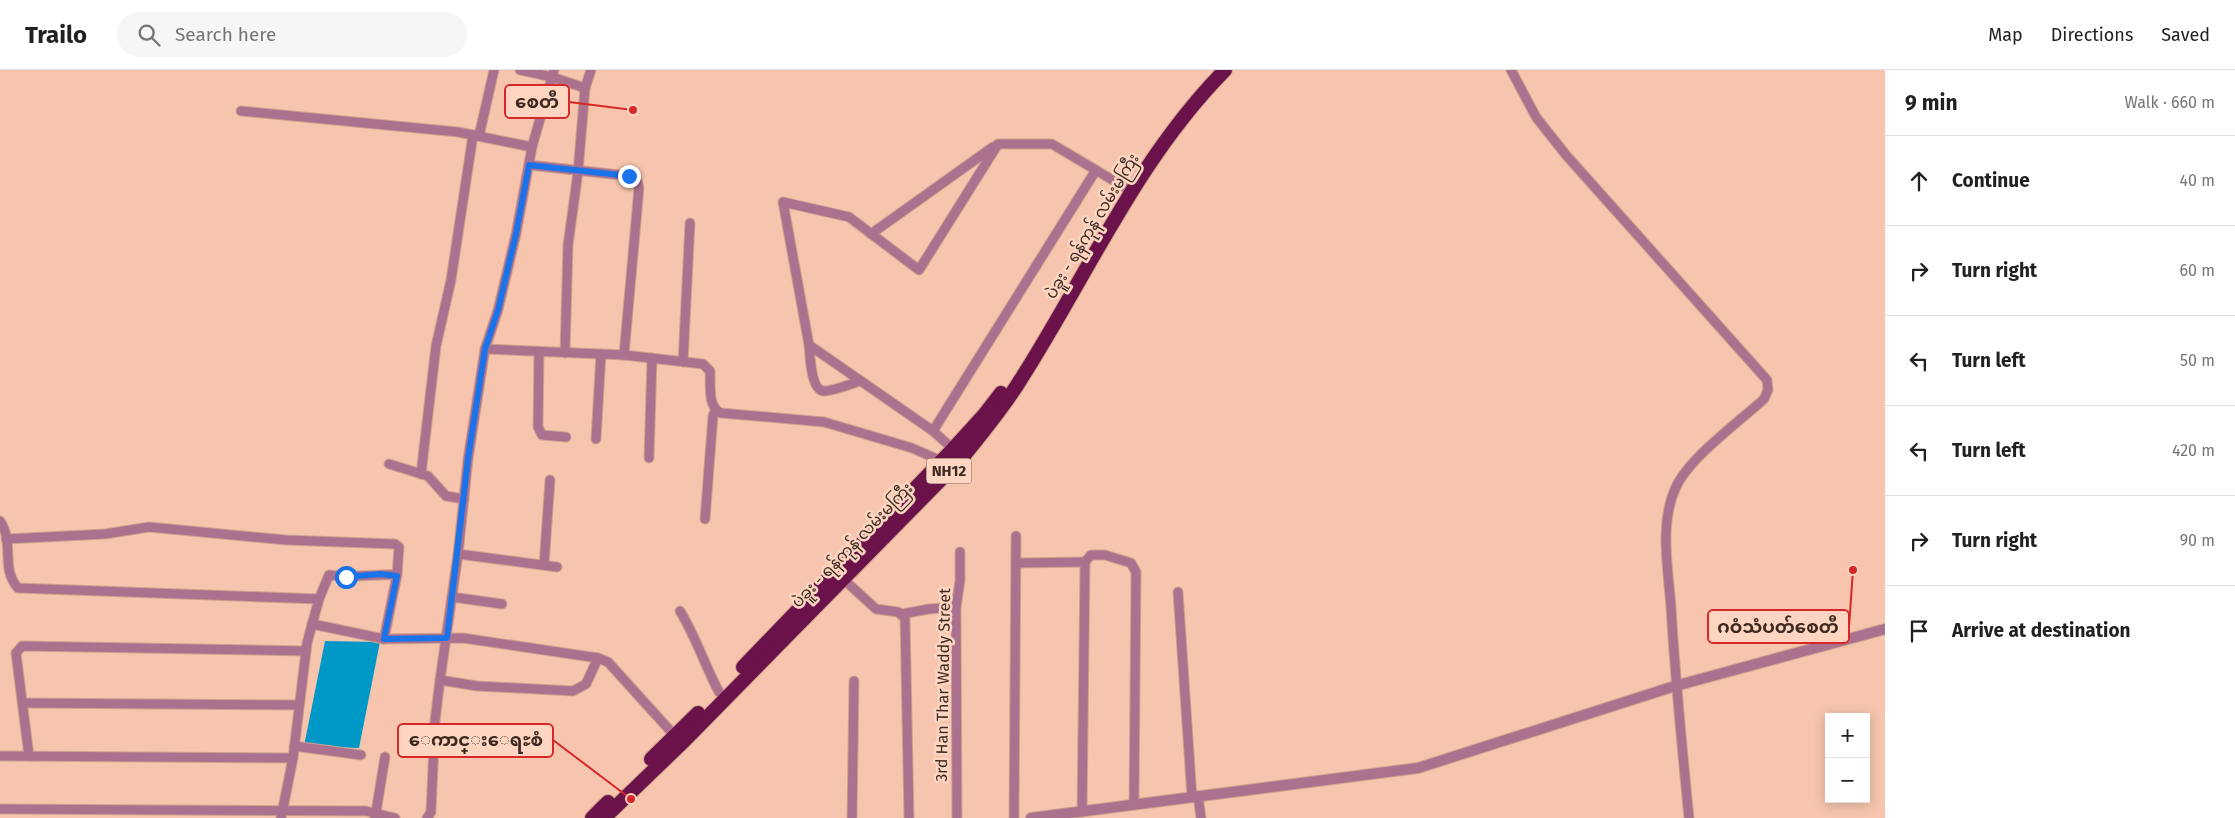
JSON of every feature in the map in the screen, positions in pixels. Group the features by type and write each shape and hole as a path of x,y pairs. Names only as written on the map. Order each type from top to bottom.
{"highway":[{"name":"ပဲခူး - ရန်ကုန် လမ်းမကြီး","path":"604,818 683,742 839,575 947,464 992,422 1020,380 1166,124 1214,70"},
{"name":"ပဲခူး - ရန်ကုန် လမ်းမကြီး","path":"947,464 953,449 984,415 1014,376 1128,189 1173,129 1226,70"},
{"name":"ပဲခူး - ရန်ကုန် လမ်းမကြီး","path":"592,818 839,575"}],"street":[{"path":"421,474 436,346 451,280 476,135 494,70"},
{"path":"520,70 553,74 585,88"},
{"path":"565,352 568,245 578,172 585,88 590,70"},
{"path":"1511,70 1536,117 1566,155 1767,380 1768,390 1764,399 1690,466 1676,486 1669,506 1666,534 1675,686 1689,818"},
{"path":"427,818 431,812 435,721 440,680 458,554 468,459 485,349 498,310 516,234 532,146 553,74"},
{"path":"241,112 448,131 532,146"},
{"path":"871,234 998,144 1052,144 1128,189"},
{"path":"861,381 824,391 817,388 814,383 782,202 849,217 919,270 998,144"},
{"path":"529,165 578,172 629,176 637,181 640,188 624,355"},
{"path":"933,431 1096,170"},
{"path":"683,362 690,223"},
{"path":"808,345 933,431 953,449"},
{"path":"485,349 624,355 703,364 710,371 712,405 715,411 824,422 912,448 947,464"},
{"path":"539,352 538,427 542,435 566,437"},
{"path":"596,439 601,354"},
{"path":"649,458 652,358"},
{"path":"705,519 712,416 715,411"},
{"path":"389,464 428,476 446,496 464,500"},
{"path":"544,565 550,480"},
{"path":"0,521 6,539 5,571 10,581 18,588 319,599"},
{"path":"6,539 105,534 149,527 286,540 395,544 399,547 397,576 384,639"},
{"path":"1014,818 1016,536"},
{"name":"3rd Han Thar Waddy Street","path":"957,818 956,607 960,582 960,552"},
{"path":"458,554 557,567"},
{"path":"1016,563 1085,562 1091,556 1105,555 1131,563 1136,572 1134,804"},
{"path":"1082,812 1085,562"},
{"path":"282,813 293,758 306,651 319,599 329,575 346,577 380,574 397,576"},
{"path":"839,575 876,609 902,614 956,607"},
{"path":"1178,592 1195,797 1200,818"},
{"path":"452,597 502,604"},
{"path":"680,611 689,625 705,667 719,692"},
{"path":"902,614 905,618 909,818"},
{"path":"312,624 384,639 463,638 598,658 608,662 675,736"},
{"path":"1031,818 1418,768 1675,686 1885,629"},
{"path":"29,756 16,653 22,646 306,651"},
{"path":"440,680 477,686 573,691 586,684 598,658"},
{"path":"852,818 854,681"},
{"path":"23,703 298,705"},
{"path":"294,746 361,755"},
{"path":"0,756 293,758"},
{"path":"375,815 385,757"},
{"path":"0,809 282,813 366,810 375,815 395,818"}],"water":[{"path":"325,641 380,642 359,748 304,746"}],"place":[{"name":"စေတီ","path":"633,110"},
{"name":"ဂဝံသံပတ်စေတီ","path":"1853,570"},
{"name":"ေကာင္းေရႊစံ","path":"631,799"}],"route":[{"path":"346,577 380,574 397,576 393,587 384,639 447,638 468,459 485,349 498,310 516,234 529,165 578,172 629,176"}]}
